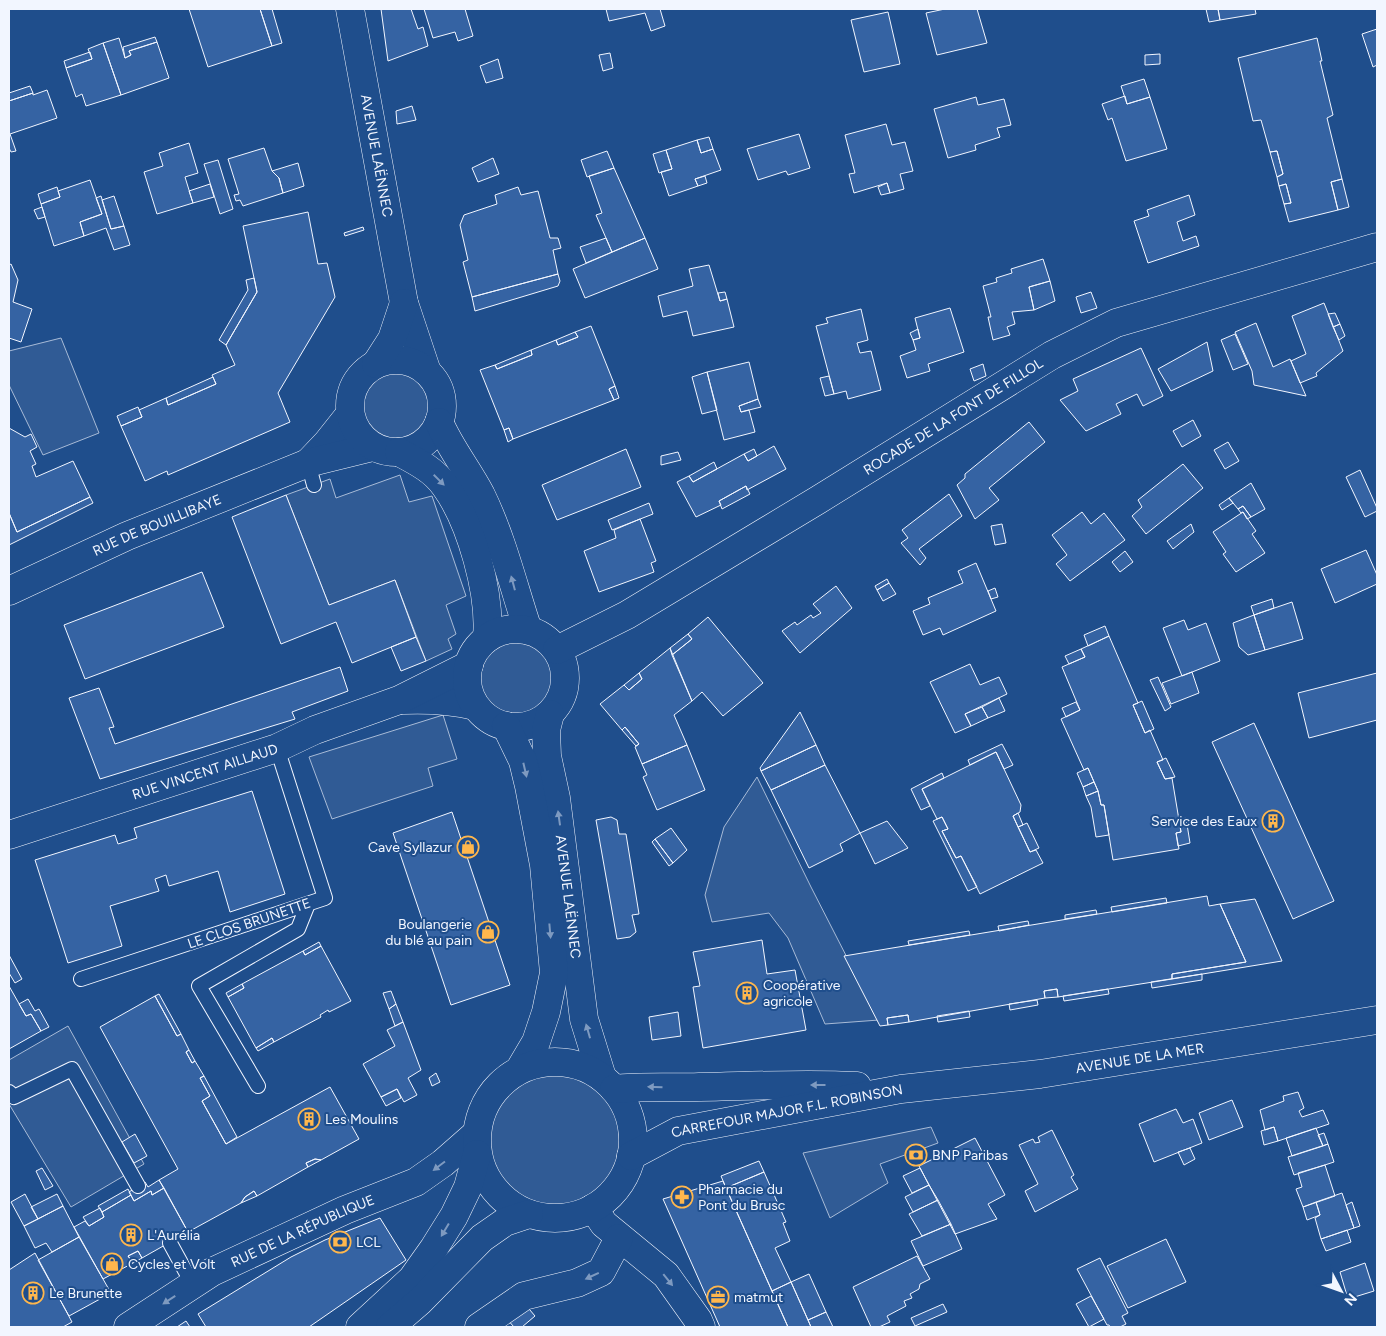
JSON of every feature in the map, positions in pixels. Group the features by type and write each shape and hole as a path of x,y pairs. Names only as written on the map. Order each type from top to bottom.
{"main road":[{"name":"AVENUE LAËNNEC","path":"350,9 404,303 427,372"},
{"name":"ROCADE DE LA FONT DE FILLOL","path":"557,650 635,610 818,500 1052,355 1116,323 1377,247"},
{"name":"AVENUE LAËNNEC","path":"376,364 392,339 404,303"},
{"path":"386,450 412,449 423,443 433,433 439,422 441,408 440,395 435,383 427,372 413,364 398,360 376,364 364,372 355,384 350,399 350,414 354,427 362,438 386,450 424,466 444,485 457,506 472,540 488,612 487,638"},
{"name":"RUE DE BOUILLIBAYE","path":"311,474 328,444 350,414"},
{"path":"439,422 481,496 495,528 528,630"},
{"name":"RUE DE BOUILLIBAYE","path":"9,590 126,536 386,450"},
{"path":"513,629 528,630 539,634 557,650 563,663 565,683 559,703 550,714 537,723 521,727 506,726 489,718 475,706 469,693 467,679 469,665 476,650 487,638 513,629"},
{"name":"RUE VINCENT AILLAUD","path":"9,835 277,748 315,730 400,700 469,665"},
{"name":"RUE VINCENT AILLAUD","path":"400,700 430,699 475,706"},
{"name":"AVENUE LAËNNEC","path":"550,714 546,730 547,756 556,798 584,1019 608,1083"},
{"name":"AVENUE LAËNNEC","path":"506,726 523,761 529,786 544,865 554,973 546,1012 536,1042 520,1069"},
{"name":"AVENUE DE LA MER","path":"901,1088 1040,1074 1377,1020"},
{"path":"360,1327 412,1279 454,1216 468,1187 483,1108 498,1085 520,1069 541,1063 562,1062 583,1066 608,1083 627,1109 632,1132 631,1156 626,1172 618,1186 606,1199 593,1208 573,1216 551,1218 529,1214 509,1204 493,1188 483,1172 477,1144"},
{"name":"CARREFOUR MAJOR F.L. ROBINSON","path":"608,1083 635,1087 667,1088 834,1085 901,1088"},
{"name":"CARREFOUR MAJOR F.L. ROBINSON","path":"631,1156 678,1130 901,1088"},
{"name":"RUE DE LA RÉPUBLIQUE","path":"128,1327 212,1272 345,1210 416,1182 444,1162 477,1144"},
{"path":"593,1208 604,1224 619,1238 666,1276 702,1327"},
{"path":"390,1327 419,1302 482,1238 505,1222 529,1214"},
{"path":"479,1327 524,1296 577,1283 600,1272 619,1238"}],"lane":[{"name":"LE CLOS BRUNETTE","path":"81,979 324,898 277,748"},
{"path":"258,1086 199,986 298,929 308,904"},
{"path":"9,1092 14,1097 72,1069 138,1186"},
{"path":"170,1243 193,1285"}],"shaded area":[{"path":"61,338 99,433 43,455 9,385 9,351"},
{"path":"396,360 413,364 428,374 438,389 442,406 438,423 428,438 413,448 396,452 379,448 364,438 354,423 350,406 354,389 364,374 379,364"},
{"path":"400,475 409,502 432,496 466,596 446,605 456,634 448,639 452,649 426,661 395,580 329,605 286,495 330,479 336,498"},
{"path":"517,629 536,633 551,644 562,659 566,678 562,697 551,712 536,723 517,727 498,723 483,712 472,697 468,678 472,659 483,644 498,633"},
{"path":"443,715 457,759 428,768 433,786 332,819 309,757"},
{"path":"757,777 879,1020 825,1024 788,938 769,913 712,922 705,895 724,827"},
{"path":"68,1026 144,1164 71,1207 9,1104 9,1060"},
{"path":"547,1062 563,1062 578,1065 592,1071 610,1085 624,1103 630,1117 633,1140 630,1163 624,1177 610,1195 592,1209 578,1215 563,1218 547,1218 532,1215 518,1209 500,1195 490,1183 480,1163 477,1148 477,1132 480,1117 486,1103 500,1085 512,1075 532,1065"},
{"path":"931,1127 938,1143 880,1164 888,1183 830,1218 803,1153"}],"building":[{"path":"189,9 260,9 272,46 208,67"},
{"path":"260,9 272,9 282,43 272,46"},
{"path":"381,9 411,9 418,29 423,27 428,46 388,61"},
{"path":"424,9 465,9 473,36 458,41 455,32 433,38"},
{"path":"606,9 660,9 665,26 651,31 645,13 609,21"},
{"path":"945,9 977,9 987,43 937,55 926,13"},
{"path":"1206,9 1218,9 1220,20 1209,22"},
{"path":"1218,9 1255,9 1256,14 1220,20"},
{"path":"888,12 900,64 864,72 851,20"},
{"path":"1377,29 1377,65 1373,67 1362,34"},
{"path":"155,37 157,42 129,51 131,55 125,58 123,47"},
{"path":"119,38 125,58 131,55 129,51 157,42 169,78 121,95 103,43"},
{"path":"1317,38 1322,61 1320,61 1333,115 1327,118 1342,179 1331,182 1338,210 1289,222 1284,204 1291,203 1286,184 1279,186 1277,177 1283,174 1277,151 1270,152 1261,120 1253,121 1238,58"},
{"path":"103,43 121,95 86,106 82,94 76,97 66,68 92,59 88,49"},
{"path":"90,52 92,59 66,68 64,61"},
{"path":"610,53 613,68 603,71 599,55"},
{"path":"1160,54 1160,64 1145,65 1145,55"},
{"path":"498,59 503,78 486,83 480,66"},
{"path":"1144,79 1150,97 1127,104 1121,86"},
{"path":"30,86 33,93 9,101 9,93"},
{"path":"47,90 57,118 10,134 16,151 11,152 9,148 9,101"},
{"path":"1125,96 1127,104 1150,97 1167,149 1126,161 1112,118 1108,120 1102,104"},
{"path":"976,97 978,105 1004,99 1011,125 997,128 1000,137 975,145 976,150 948,158 934,109"},
{"path":"412,106 416,120 397,124 396,111"},
{"path":"886,124 892,145 905,142 913,171 900,174 904,189 890,193 887,183 854,193 849,174 855,173 845,135"},
{"path":"799,134 810,168 788,175 786,171 758,180 747,149"},
{"path":"709,137 713,149 701,153 697,140"},
{"path":"697,140 701,153 713,149 721,170 695,179 698,186 669,196 661,172 672,169 666,150"},
{"path":"189,143 198,173 185,177 193,203 157,214 144,172 163,166 159,153"},
{"path":"264,148 272,171 279,178 283,193 243,206 240,200 236,201 234,195 239,194 228,159"},
{"path":"666,150 672,169 659,173 653,154"},
{"path":"607,151 614,168 587,177 581,160"},
{"path":"1277,151 1283,174 1277,177 1270,152"},
{"path":"493,158 499,174 478,182 472,168"},
{"path":"218,160 233,209 220,214 204,164"},
{"path":"298,163 304,186 283,193 279,178 272,171"},
{"path":"614,168 645,238 612,252 596,215 602,213 589,176"},
{"path":"705,176 707,183 698,186 695,179"},
{"path":"1342,179 1349,207 1338,210 1331,182"},
{"path":"90,180 102,214 80,222 84,236 54,246 41,204 60,197 58,191"},
{"path":"887,183 890,193 881,195 878,187"},
{"path":"210,184 214,197 193,203 189,191"},
{"path":"1286,184 1291,203 1284,204 1279,186"},
{"path":"57,187 60,197 41,204 38,194"},
{"path":"518,187 521,195 538,191 550,238 558,238 561,248 553,250 558,274 472,297 463,262 468,260 460,225 464,215 497,204 495,195"},
{"path":"1189,195 1195,215 1177,222 1183,241 1196,236 1199,246 1148,263 1134,221 1149,216 1147,210"},
{"path":"101,196 111,229 124,226 130,245 114,250 106,228 84,236 80,222 102,214 96,198"},
{"path":"114,196 124,226 111,229 102,200"},
{"path":"42,207 45,217 38,219 34,210"},
{"path":"308,212 318,264 327,263 335,297 278,393 290,422 168,475 167,471 145,481 121,426 142,417 139,410 166,398 168,405 216,384 212,375 235,365 226,345 257,292 243,226"},
{"path":"363,227 364,230 345,236 344,233"},
{"path":"606,238 612,252 586,263 580,247"},
{"path":"645,238 658,269 585,298 573,269"},
{"path":"1043,259 1050,281 1029,287 1034,310 1012,312 1015,324 1007,327 1010,335 993,340 988,317 991,317 983,286 997,282 996,278 1012,273 1011,269"},
{"path":"11,264 18,280 13,302 32,309 21,342 9,338 9,265"},
{"path":"709,265 720,301 727,299 734,327 693,336 687,311 663,317 658,296 693,286 689,269"},
{"path":"558,274 560,281 558,286 475,311 472,297"},
{"path":"254,278 257,292 226,345 219,340 248,290 246,280"},
{"path":"1050,281 1055,301 1034,310 1029,287"},
{"path":"725,292 727,299 720,301 718,293"},
{"path":"1091,292 1097,308 1081,313 1076,297"},
{"path":"1324,303 1343,351 1316,373 1317,376 1300,383 1291,361 1306,354 1292,316"},
{"path":"950,308 964,352 928,364 930,371 907,378 900,356 916,350 913,340 920,338 915,318"},
{"path":"861,309 868,340 857,343 860,353 871,351 881,390 848,399 846,391 834,394 816,326 828,323 826,318"},
{"path":"1335,313 1340,324 1333,327 1328,314"},
{"path":"1256,323 1273,367 1290,359 1306,396 1254,385 1252,371 1235,332"},
{"path":"1340,324 1345,336 1339,340 1333,327"},
{"path":"591,326 615,386 609,389 614,400 513,439 509,428 504,430 480,370 495,365 497,369 532,355 531,350 556,340 558,345 578,337 575,332"},
{"path":"918,329 920,338 913,340 910,333"},
{"path":"575,332 578,337 558,345 556,340"},
{"path":"1235,334 1248,364 1233,370 1221,340"},
{"path":"1207,342 1213,371 1171,391 1158,369"},
{"path":"1141,348 1163,396 1143,406 1137,394 1116,404 1121,414 1086,431 1060,400 1078,391 1073,379"},
{"path":"531,350 532,355 497,369 495,365"},
{"path":"749,362 758,399 739,406 741,412 749,410 755,432 724,440 707,372"},
{"path":"983,364 986,376 974,381 970,369"},
{"path":"707,372 717,410 702,414 692,377"},
{"path":"829,376 834,394 825,396 820,378"},
{"path":"213,377 216,384 168,405 166,398"},
{"path":"615,386 619,398 614,400 609,389"},
{"path":"758,399 761,407 741,412 739,406"},
{"path":"138,407 142,417 121,426 117,416"},
{"path":"1193,420 1201,436 1182,447 1173,431"},
{"path":"1029,422 1045,442 989,488 999,500 975,519 957,485 965,478 965,474"},
{"path":"9,428 25,437 31,434 37,447 30,451 36,464 32,466 36,477 73,461 90,497 17,532 9,513"},
{"path":"509,428 513,439 508,442 504,430"},
{"path":"1228,442 1239,461 1225,469 1214,450"},
{"path":"774,446 786,469 747,490 746,486 719,501 721,505 696,517 677,482 689,476 693,482 744,454 748,461"},
{"path":"626,449 641,487 557,520 542,485"},
{"path":"754,449 757,456 748,461 744,454"},
{"path":"678,452 681,460 661,465 661,456"},
{"path":"714,462 717,469 693,482 689,476"},
{"path":"1183,464 1203,488 1146,534 1132,516 1142,507 1138,500"},
{"path":"1360,470 1377,508 1377,511 1365,517 1346,477"},
{"path":"1251,483 1265,509 1251,517 1243,506 1238,509 1229,498"},
{"path":"746,486 750,494 722,509 719,501"},
{"path":"949,494 962,516 919,549 926,558 920,565 901,543 908,538 902,530"},
{"path":"286,495 329,605 395,580 416,637 352,663 336,622 281,644 232,517"},
{"path":"90,497 93,503 9,545 9,513 17,532"},
{"path":"1229,498 1233,503 1222,510 1219,505"},
{"path":"649,503 653,514 612,530 608,520"},
{"path":"1243,506 1251,517 1247,519 1243,512 1241,513 1238,509"},
{"path":"1082,512 1091,524 1104,513 1125,540 1070,581 1056,564 1067,555 1052,535"},
{"path":"1243,512 1256,531 1252,534 1265,553 1236,572 1223,554 1226,552 1213,532"},
{"path":"640,519 656,561 651,563 654,572 599,592 584,551 616,538 614,530"},
{"path":"1002,524 1006,543 995,545 991,526"},
{"path":"1191,524 1194,532 1173,549 1167,541"},
{"path":"1366,550 1377,575 1377,584 1335,603 1321,569"},
{"path":"1125,551 1133,562 1120,572 1112,562"},
{"path":"976,563 996,611 943,635 940,628 923,635 913,611 930,604 928,598 963,583 958,571"},
{"path":"202,572 224,627 85,679 64,625"},
{"path":"887,579 889,583 877,590 875,586"},
{"path":"889,583 896,594 883,601 877,590"},
{"path":"836,586 852,608 800,653 782,631 795,622 797,625 811,615 813,618 821,613 813,604"},
{"path":"995,588 998,597 991,599 988,591"},
{"path":"1272,599 1274,608 1254,615 1251,606"},
{"path":"1292,602 1303,639 1265,650 1254,615"},
{"path":"1254,615 1265,650 1248,655 1239,647 1233,623"},
{"path":"708,617 763,683 723,716 702,692 692,701 672,655 692,639 688,634"},
{"path":"1184,620 1188,630 1206,623 1220,661 1182,676 1163,628"},
{"path":"1105,626 1109,636 1088,646 1084,635"},
{"path":"688,634 692,639 672,655 670,648"},
{"path":"1109,636 1138,703 1133,705 1145,733 1150,730 1163,760 1157,762 1165,779 1172,778 1181,832 1176,833 1179,849 1113,860 1104,805 1101,805 1098,791 1088,768 1084,770 1061,719 1080,710 1062,667 1085,657 1081,649"},
{"path":"416,637 426,661 401,671 391,647"},
{"path":"670,648 692,701 674,715 687,745 642,764 635,747 639,744 625,727 622,730 600,704 624,685 629,690 642,679 639,673"},
{"path":"1081,649 1085,657 1069,664 1065,656"},
{"path":"970,664 980,685 999,677 1007,694 965,714 971,726 955,733 930,682"},
{"path":"340,667 348,691 292,712 295,719 100,779 69,698 99,688 114,727 109,728 115,744"},
{"path":"1192,672 1199,693 1171,704 1162,683"},
{"path":"639,673 642,679 629,690 624,685"},
{"path":"1377,673 1377,720 1309,738 1298,693"},
{"path":"1158,677 1171,707 1165,711 1150,680"},
{"path":"999,698 1005,711 988,718 982,707"},
{"path":"1142,701 1154,729 1145,733 1133,705"},
{"path":"1076,702 1080,710 1066,717 1062,708"},
{"path":"982,707 988,718 971,726 965,714"},
{"path":"800,712 816,745 761,771 760,768"},
{"name":"Service des Eaux","path":"1254,723 1334,901 1293,919 1212,742"},
{"path":"625,727 639,744 636,746 622,730"},
{"path":"1002,744 1013,765 1004,769 996,752 970,765 968,760"},
{"path":"687,745 705,790 657,810 643,777 647,775 642,764"},
{"path":"816,745 825,765 771,790 761,771"},
{"path":"996,752 1021,805 1020,812 1013,816 1030,852 1036,850 1043,863 980,894 961,856 956,858 942,831 948,829 942,817 937,819 922,789"},
{"path":"1166,758 1175,777 1165,779 1157,762"},
{"path":"825,765 860,833 840,844 843,851 809,868 771,790"},
{"path":"1088,768 1094,782 1083,787 1077,773"},
{"path":"942,773 944,778 922,789 930,806 921,810 911,789"},
{"path":"1094,782 1098,791 1086,796 1083,787"},
{"path":"252,791 285,894 230,912 218,871 169,886 166,875 155,879 159,891 110,906 122,946 68,963 35,860 115,835 118,844 137,838 134,828"},
{"path":"1098,791 1101,805 1104,805 1109,835 1096,837 1091,807 1086,796"},
{"path":"452,812 510,985 451,1005 393,833"},
{"path":"1018,813 1023,825 1018,827 1013,816"},
{"path":"611,817 617,820 619,834 626,834 639,914 632,915 636,932 630,937 617,939 596,820"},
{"path":"942,817 948,829 942,831 956,858 961,856 977,887 968,891 933,821"},
{"path":"1186,818 1190,843 1178,846 1176,833 1181,832 1179,820"},
{"path":"887,821 908,848 875,864 860,833"},
{"path":"1027,823 1039,848 1030,852 1018,827"},
{"path":"671,828 687,850 673,863 655,839"},
{"path":"655,839 673,863 669,866 652,842"},
{"path":"1207,896 1209,906 1220,904 1246,962 1172,974 1172,979 1058,997 1057,989 1044,991 1045,998 909,1022 908,1015 887,1018 888,1025 880,1026 844,956"},
{"path":"1166,898 1167,903 1112,912 1111,907"},
{"path":"1255,899 1282,961 1172,979 1172,974 1246,962 1220,904"},
{"path":"1096,910 1097,914 1065,919 1065,915"},
{"path":"1028,921 1029,925 999,931 998,926"},
{"path":"969,931 970,935 909,945 908,941"},
{"name":"Coopérative agricole","path":"762,940 767,974 795,970 806,1030 703,1048 693,987 700,986 693,952"},
{"path":"319,942 321,946 305,955 303,951"},
{"path":"321,946 351,1001 329,1012 328,1010 320,1015 321,1017 274,1042 272,1038 256,1048 228,997 244,988 242,984 303,951 305,955"},
{"path":"9,955 22,979 15,983 9,973"},
{"path":"1202,974 1202,980 1152,988 1151,982"},
{"path":"242,984 244,988 228,997 226,993"},
{"path":"9,986 26,1016 31,1014 41,1031 9,1049"},
{"path":"1057,989 1058,997 1045,998 1044,991"},
{"path":"1108,989 1109,994 1064,1001 1063,996"},
{"path":"391,991 396,1004 389,1009 383,993"},
{"path":"159,994 181,1034 177,1036 155,996"},
{"name":"Les Moulins","path":"155,996 177,1036 181,1034 189,1050 186,1052 192,1063 195,1061 204,1076 200,1078 210,1096 202,1101 226,1144 330,1087 359,1139 321,1160 315,1159 306,1163 308,1167 257,1196 254,1191 245,1197 241,1203 188,1232 159,1180 178,1169 100,1027"},
{"path":"28,999 35,1011 39,1009 49,1027 41,1031 31,1014 26,1016 19,1004"},
{"path":"1037,1000 1038,1005 1010,1010 1009,1004"},
{"path":"396,1004 403,1022 395,1026 389,1009"},
{"path":"969,1011 970,1017 938,1022 937,1016"},
{"path":"678,1012 681,1036 652,1040 649,1017"},
{"path":"908,1015 909,1022 888,1025 887,1018"},
{"path":"403,1022 421,1070 408,1078 417,1095 404,1102 397,1089 381,1097 363,1064 395,1046 387,1030"},
{"path":"272,1038 274,1042 258,1051 256,1048"},
{"path":"189,1050 195,1061 192,1063 186,1052"},
{"path":"436,1073 440,1082 432,1086 429,1078"},
{"path":"204,1076 237,1137 226,1144 202,1101 210,1096 200,1078"},
{"path":"397,1089 401,1098 386,1106 381,1097"},
{"path":"1298,1092 1304,1108 1299,1111 1302,1117 1323,1110 1329,1124 1278,1141 1274,1127 1265,1130 1260,1110 1284,1101 1283,1096"},
{"path":"1232,1100 1243,1127 1209,1140 1199,1113"},
{"path":"1176,1109 1183,1123 1193,1119 1202,1143 1154,1162 1139,1124"},
{"path":"1274,1127 1278,1141 1264,1145 1261,1131"},
{"path":"1316,1128 1323,1146 1292,1156 1286,1138"},
{"path":"1052,1130 1074,1175 1071,1177 1078,1189 1035,1212 1025,1191 1038,1184 1019,1145 1033,1139 1035,1143 1040,1142 1038,1137"},
{"path":"1324,1133 1328,1144 1323,1146 1318,1135"},
{"path":"135,1134 147,1156 134,1163 122,1142"},
{"path":"975,1138 1005,1195 988,1204 997,1219 955,1234 919,1166"},
{"path":"1328,1144 1334,1162 1294,1175 1288,1157"},
{"path":"1190,1148 1195,1159 1184,1165 1178,1152"},
{"path":"315,1159 321,1160 308,1167 306,1163"},
{"path":"759,1161 764,1172 726,1188 721,1176"},
{"path":"1325,1165 1335,1196 1303,1207 1296,1189 1302,1187 1298,1173"},
{"path":"42,1168 53,1186 45,1190 36,1171"},
{"path":"920,1168 929,1185 912,1193 903,1176"},
{"path":"764,1172 786,1222 783,1223 790,1241 775,1248 791,1282 772,1291 726,1188"},
{"path":"159,1180 164,1188 152,1195 151,1191 134,1201 129,1192 145,1182 148,1187"},
{"path":"723,1181 788,1327 720,1327 663,1199"},
{"path":"929,1185 938,1200 913,1212 905,1197"},
{"name":"L'Aurélia","path":"164,1188 188,1232 142,1258 138,1251 128,1256 133,1263 103,1279 74,1227 85,1221 89,1226 104,1217 102,1212 131,1195 134,1201 151,1191 152,1195"},
{"path":"128,1189 131,1195 102,1212 98,1206"},
{"path":"254,1191 257,1196 241,1203 245,1197"},
{"path":"1342,1193 1354,1228 1321,1239 1315,1218 1320,1215 1316,1202"},
{"path":"25,1194 38,1219 24,1226 11,1202"},
{"path":"57,1194 63,1206 38,1219 31,1207"},
{"path":"938,1200 951,1224 922,1236 909,1214"},
{"path":"1316,1202 1320,1215 1307,1220 1303,1207"},
{"path":"1352,1202 1360,1226 1354,1228 1346,1205"},
{"path":"63,1206 79,1237 52,1252 46,1243 35,1248 24,1226"},
{"path":"100,1208 104,1217 89,1226 83,1217"},
{"path":"380,1218 406,1260 309,1327 206,1327 198,1314 291,1257 325,1240"},
{"path":"951,1224 962,1249 923,1266 911,1241"},
{"path":"1347,1230 1351,1242 1326,1251 1321,1239"},
{"path":"79,1237 111,1293 69,1316 38,1260"},
{"path":"1166,1239 1186,1282 1128,1308 1107,1266"},
{"path":"138,1251 142,1258 133,1263 128,1256"},
{"name":"Le Brunette","path":"35,1253 72,1322 63,1327 9,1327 9,1270"},
{"path":"917,1256 930,1279 920,1284 919,1289 910,1294 912,1298 904,1301 906,1306 887,1316 890,1322 879,1327 871,1327 853,1287"},
{"path":"1100,1258 1128,1313 1122,1316 1126,1324 1120,1327 1110,1327 1107,1325 1077,1269"},
{"path":"1365,1263 1374,1291 1348,1299 1340,1272"},
{"path":"809,1274 826,1312 808,1320 791,1282"},
{"path":"791,1282 811,1327 788,1327 772,1291"},
{"path":"1091,1296 1104,1319 1089,1327 1076,1304"},
{"path":"524,1303 535,1316 522,1327 514,1327 506,1318"},
{"path":"943,1304 947,1312 915,1326 911,1318"},
{"path":"826,1312 833,1327 811,1327 808,1320"},
{"path":"186,1321 190,1327 177,1327"}],"place":[{"name":"Service des Eaux","path":"1273,821"},
{"name":"Cave Syllazur","path":"468,847"},
{"name":"Boulangerie du blé au pain","path":"488,932"},
{"name":"Coopérative agricole","path":"747,993"},
{"name":"Les Moulins","path":"309,1119"},
{"name":"BNP Paribas","path":"916,1155"},
{"name":"Pharmacie du Pont du Brusc","path":"682,1197"},
{"name":"L'Aurélia","path":"131,1235"},
{"name":"LCL","path":"340,1242"},
{"name":"Cycles et Volt","path":"112,1264"},
{"name":"Le Brunette","path":"33,1293"},
{"name":"matmut","path":"718,1297"}]}
